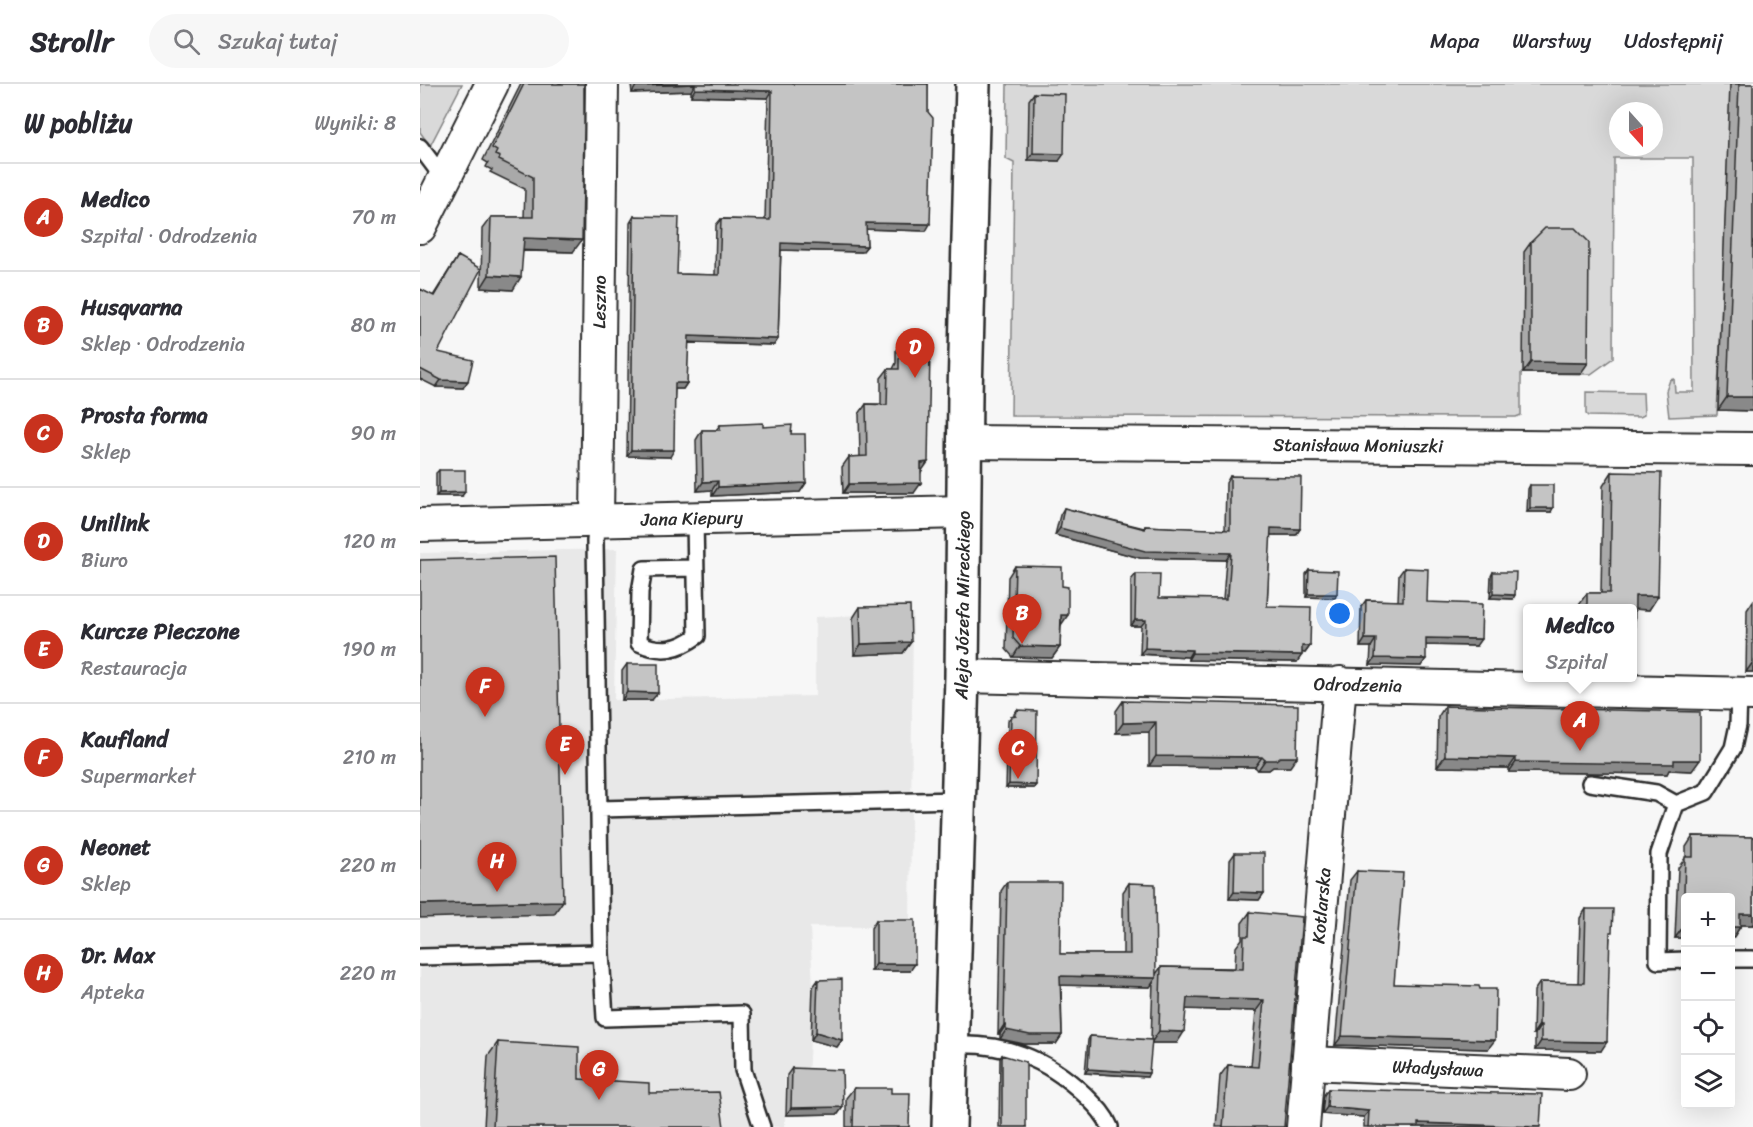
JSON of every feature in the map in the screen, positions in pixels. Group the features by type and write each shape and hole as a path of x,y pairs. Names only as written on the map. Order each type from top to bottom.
{"street":[{"path":"420,226 492,84"},
{"name":"Leszno","path":"597,521 602,84"},
{"name":"Aleja Józefa Mireckiego","path":"949,1127 962,676 964,442 973,84"},
{"name":"Stanisława Moniuszki","path":"964,442 1753,449"},
{"name":"Jana Kiepury","path":"420,525 964,512"},
{"name":"Odrodzenia","path":"962,676 1746,693"},
{"name":"Kotlarska","path":"1303,1127 1340,683"},
{"name":"Władysława","path":"1308,1063 1569,1074"}],"lane":[{"path":"420,147 444,179"},
{"path":"694,519 697,636 683,646 653,650 639,643 640,592 644,569 695,568"},
{"path":"597,521 601,953 605,1018 742,1014 743,1070 762,1127"},
{"path":"1590,783 1656,794 1676,804 1706,792 1733,748 1746,693"},
{"path":"599,809 957,800"},
{"path":"1676,804 1659,854 1658,961 1681,960"},
{"path":"420,957 601,953"},
{"path":"1735,959 1753,959"},
{"path":"951,1045 975,1044 1033,1058 1066,1077 1105,1115 1110,1127"}],"shaded area":[{"path":"420,84 462,84 430,146 420,132"},
{"path":"1007,84 1731,84 1717,415 1669,417 1666,391 1670,380 1674,379 1675,392 1694,392 1693,158 1614,158 1613,358 1591,374 1521,373 1521,415 1516,417 1011,416 1014,163 1006,159"},
{"path":"1586,392 1643,393 1644,415 1640,417 1588,416 1586,414"},
{"path":"617,549 614,700 815,696 815,617 913,613 910,927 810,927 813,987 808,1075 785,1075 785,1127 420,1127 420,553"}],"building":[{"path":"524,84 584,84 582,240 524,238 521,277 489,275 491,217 533,217 533,177 499,160 500,157 495,155 497,151 492,148"},
{"path":"636,84 694,84 636,86"},
{"path":"695,84 928,84 928,112 933,118 930,224 866,223 867,246 781,243 778,339 689,336 687,383 675,383 674,450 631,450 634,216 679,217 677,274 719,275 721,219 770,220 772,91 695,89"},
{"path":"1739,84 1753,84 1753,397 1727,397"},
{"path":"1034,93 1065,94 1064,154 1033,153"},
{"path":"1545,228 1575,228 1589,242 1588,363 1531,362 1531,242"},
{"path":"458,256 481,269 438,352 473,360 468,381 441,380 420,369 420,289 434,296"},
{"path":"903,340 928,340 928,350 930,350 928,462 921,463 921,483 849,484 849,457 867,456 866,404 887,405 888,369 899,369"},
{"path":"763,423 763,427 792,425 791,434 805,434 806,483 718,487 718,481 703,482 702,430 720,430 720,425"},
{"path":"439,470 465,470 465,492 439,493"},
{"path":"1612,472 1661,473 1658,596 1635,596 1635,604 1587,604 1587,593 1610,593"},
{"path":"1230,476 1301,477 1300,529 1271,528 1267,606 1311,607 1310,646 1302,646 1302,655 1192,653 1192,650 1145,648 1146,620 1135,620 1136,574 1160,574 1159,598 1226,599 1231,553 1145,551 1060,528 1064,508 1145,529 1145,526 1230,530"},
{"path":"1530,485 1553,485 1553,508 1530,508"},
{"path":"555,557 563,901 420,904 420,560"},
{"path":"1015,566 1062,567 1062,586 1068,587 1068,615 1061,615 1060,647 1020,646 1013,638"},
{"path":"1404,568 1428,569 1427,602 1482,604 1481,639 1426,638 1426,659 1375,658 1376,639 1365,639 1366,600 1403,601"},
{"path":"1309,570 1338,571 1337,594 1308,594"},
{"path":"1493,572 1516,572 1515,595 1493,594"},
{"path":"910,606 911,642 861,644 860,607"},
{"path":"627,664 658,664 658,693 627,692"},
{"path":"1123,701 1298,705 1297,757 1265,760 1262,757 1156,756 1156,722 1123,723"},
{"path":"1445,706 1700,712 1700,760 1674,760 1674,764 1516,762 1516,758 1445,756"},
{"path":"1017,710 1037,711 1036,785 1009,784 1011,717 1016,716"},
{"path":"1693,836 1753,837 1753,914 1740,914 1740,927 1735,927 1735,893 1684,893 1685,857 1693,857"},
{"path":"1235,853 1264,853 1264,893 1234,892"},
{"path":"1357,871 1403,873 1394,984 1479,986 1480,989 1496,989 1495,1040 1342,1036"},
{"path":"1007,882 1061,882 1060,954 1130,954 1129,883 1155,884 1156,978 1060,976 1062,1035 1030,1035 1006,1030 1006,1025 1004,1025"},
{"path":"1586,909 1613,909 1612,932 1610,932 1607,1042 1541,1041 1540,982 1584,983"},
{"path":"1250,912 1302,917 1284,1127 1223,1127 1228,1065 1258,1067 1264,1000 1187,998 1184,1032 1159,1031 1161,967 1243,969 1244,936 1249,936"},
{"path":"876,920 915,920 915,964 876,964"},
{"path":"842,979 842,1040 816,1032 818,980"},
{"path":"1090,1036 1152,1040 1149,1073 1088,1069"},
{"path":"498,1042 579,1047 579,1079 649,1083 649,1093 719,1092 724,1127 493,1127"},
{"path":"1002,1055 1026,1062 1026,1127 1002,1127"},
{"path":"792,1068 842,1070 843,1107 791,1108"},
{"path":"854,1088 891,1088 891,1093 910,1093 909,1127 853,1127"},
{"path":"1328,1089 1542,1094 1540,1127 1418,1123 1418,1127 1368,1127 1369,1111 1327,1107"}],"place":[{"name":"Unilink","path":"915,378"},
{"name":"Husqvarna","path":"1022,644"},
{"name":"Kaufland","path":"485,717"},
{"name":"Medico","path":"1580,751"},
{"name":"Kurcze Pieczone","path":"565,775"},
{"name":"Prosta forma","path":"1018,779"},
{"name":"Dr. Max","path":"497,892"},
{"name":"Neonet","path":"599,1100"}]}
